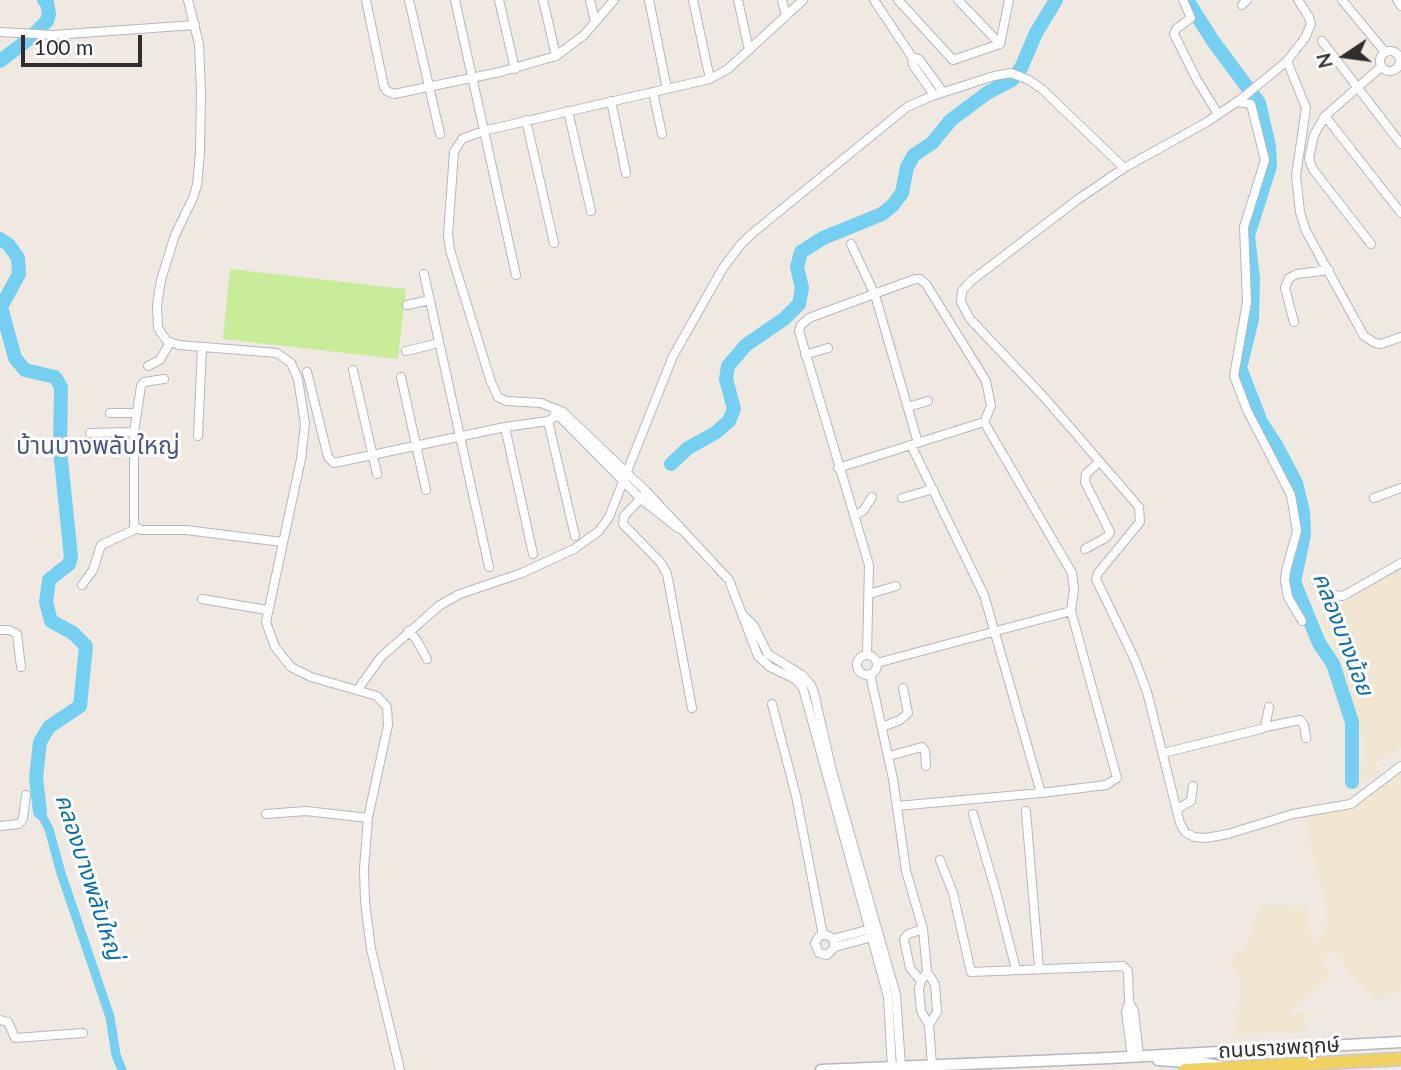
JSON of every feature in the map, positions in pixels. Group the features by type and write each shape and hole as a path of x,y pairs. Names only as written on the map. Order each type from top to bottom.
{"main road":[{"name":"ถนนราชพฤกษ์","path":"821,1070 1401,1042"},
{"path":"1133,1057 1203,1063 1227,1068"},
{"name":"ถนนราชพฤกษ์","path":"1185,1070 1401,1059"}],"street":[{"path":"187,0 199,44 200,153 197,185 175,235 161,280 157,305 158,328 163,338 170,342 277,353 286,358 295,371 303,407 304,440 266,622 270,637 290,667 311,677 358,689 381,699 387,707 389,715 386,737 368,818 364,869 365,902 371,949 400,1070"},
{"path":"366,0 387,91 394,94 514,69 556,56 584,35 614,0"},
{"path":"409,0 440,134"},
{"path":"455,0 516,275"},
{"path":"499,0 514,69"},
{"path":"543,0 556,56"},
{"path":"590,0 596,21"},
{"path":"649,0 667,89"},
{"path":"693,0 710,79"},
{"path":"738,0 749,50"},
{"path":"782,0 786,16"},
{"path":"803,0 728,69 710,79 526,120 468,136 458,143 452,165 448,234 450,250 495,392 506,401 530,401 552,408 626,472 666,520 680,529 729,580 758,656 763,662 787,671 800,683 806,695 892,996 897,1067"},
{"path":"874,0 934,95"},
{"path":"898,0 953,61 1000,44"},
{"path":"958,0 1000,44"},
{"path":"1000,44 1009,0"},
{"path":"1183,0 1191,18 1175,29 1174,34 1218,114"},
{"path":"1298,0 1311,24 1305,38 1287,61 1239,100 1187,135 1124,168 988,267 971,281 962,291 961,297 963,308 970,319 1044,396 1141,512 1140,522 1098,572 1096,579 1135,660 1147,692 1182,828 1190,836 1199,838 1228,834 1293,814 1351,804 1401,766"},
{"path":"1342,0 1385,52"},
{"path":"1397,0 1401,5"},
{"path":"0,32 53,35 195,25"},
{"path":"1322,41 1401,144"},
{"path":"1385,52 1399,52 1399,72 1381,67 1380,57 1385,52"},
{"path":"912,57 919,59 943,92"},
{"path":"1287,61 1306,108 1297,162 1300,212 1306,231 1364,336 1369,341 1381,344 1401,337"},
{"path":"1371,244 1309,163 1314,135 1325,116 1381,67"},
{"path":"358,689 372,667 408,631 449,599 522,573 591,538 606,522 685,334 723,268 741,244 906,107 994,76 1011,74 1023,77 1051,97 1124,168"},
{"path":"653,92 662,134"},
{"path":"1239,100 1251,104 1265,160 1244,226 1247,302 1234,376 1247,410 1291,495 1297,531 1285,581 1288,597 1302,621"},
{"path":"611,101 626,173"},
{"path":"568,111 591,211"},
{"path":"1325,116 1401,213"},
{"path":"526,120 554,243"},
{"path":"851,244 875,295 908,407 915,444 933,489 984,595 1041,793"},
{"path":"1294,322 1285,288 1289,278 1297,274 1329,270"},
{"path":"424,274 489,567"},
{"path":"838,468 984,422 991,406 986,381 926,284 920,279 805,321 799,331 838,468 869,565 867,655"},
{"path":"407,305 429,300"},
{"path":"148,366 160,360 170,342"},
{"path":"406,351 439,343"},
{"path":"198,436 202,347"},
{"path":"805,355 828,348"},
{"path":"353,370 377,474"},
{"path":"307,372 328,457 339,464 505,427 548,421 560,415"},
{"path":"401,377 426,490"},
{"path":"136,528 133,522 134,432 142,383 163,379"},
{"path":"908,407 928,401"},
{"path":"110,413 137,413"},
{"path":"548,421 575,536"},
{"path":"897,806 1106,785 1117,778 1071,611 1074,582 1068,566 984,422"},
{"path":"505,427 533,554"},
{"path":"90,433 134,432"},
{"path":"1084,549 1107,537 1110,532 1085,482 1086,474 1099,462"},
{"path":"1374,498 1401,488"},
{"path":"902,498 933,489"},
{"path":"644,495 624,516 623,524 661,564 667,574 692,708"},
{"path":"854,516 863,511 872,497"},
{"path":"82,585 93,570 100,546 136,528 282,542"},
{"path":"1322,594 1343,596 1401,563"},
{"path":"870,594 896,586"},
{"path":"202,599 267,610"},
{"path":"877,663 1071,611"},
{"path":"0,629 17,634 21,667"},
{"path":"408,631 416,639 427,659"},
{"path":"867,655 873,657 877,663 876,669 870,674 863,674 858,666 861,658 867,655"},
{"path":"870,674 889,756 906,871 923,929 927,972 935,984 937,1012 929,1025"},
{"path":"882,727 900,720 908,713 903,688"},
{"path":"772,704 796,796 823,935 834,943"},
{"path":"1265,727 1269,707"},
{"path":"1163,753 1300,720 1306,738"},
{"path":"889,756 922,747 926,765"},
{"path":"1177,809 1191,802 1193,786"},
{"path":"0,826 19,824 26,809 26,795"},
{"path":"266,814 306,811 368,818"},
{"path":"1026,811 1038,968"},
{"path":"973,814 1016,969"},
{"path":"940,860 953,893 971,972 1123,966 1128,971 1129,1002 1126,1012 1133,1057"},
{"path":"921,981 910,968 904,939 908,934 923,929"},
{"path":"834,943 874,932"},
{"path":"823,935 815,943 819,953 831,953 834,943"},
{"path":"927,972 921,981 921,1010 929,1025 932,1065"},
{"path":"0,1020 8,1022 15,1038 83,1033"}],"shaded area":[{"path":"1401,566 1401,748 1375,763 1380,772 1363,782 1360,775 1363,740 1342,667 1320,618"},
{"path":"1401,773 1401,990 1377,1001 1345,967 1335,951 1321,961 1332,976 1291,1010 1293,1013 1305,1011 1306,1032 1235,1035 1241,981 1232,963 1233,952 1245,952 1259,904 1307,906 1312,942 1325,932 1327,910 1302,813 1352,805"}],"green space":[{"path":"230,269 406,289 398,359 223,339"}],"waterway":[{"name":"คลองบางพลับใหญ่","path":"0,61 47,21 49,14 44,0"},
{"path":"671,464 688,448 715,433 729,421 734,409 726,379 728,366 746,345 784,319 799,304 802,288 797,267 801,252 823,238 882,214 893,205 902,193 907,167 914,155 932,143 951,120 987,93 1012,80 1021,68 1036,33 1056,0"},
{"name":"คลองบางน้อย","path":"1187,0 1213,41 1259,103 1269,146 1270,166 1248,236 1253,278 1252,319 1240,368 1261,422 1296,483 1303,512 1304,534 1294,582 1319,643 1333,664 1352,722 1352,782"},
{"name":"คลองบางพลับใหญ่","path":"0,239 9,245 18,258 19,274 1,307 15,358 25,370 55,377 61,387 60,450 71,557 69,564 49,580 46,602 51,621 73,633 86,646 80,706 49,727 40,742 36,778 40,812"},
{"name":"คลองบางพลับใหญ่","path":"40,812 49,829 61,873 110,1017 116,1055 122,1070"}],"district":[{"name":"บ้านบางพลับใหญ่","path":"98,446"}]}
